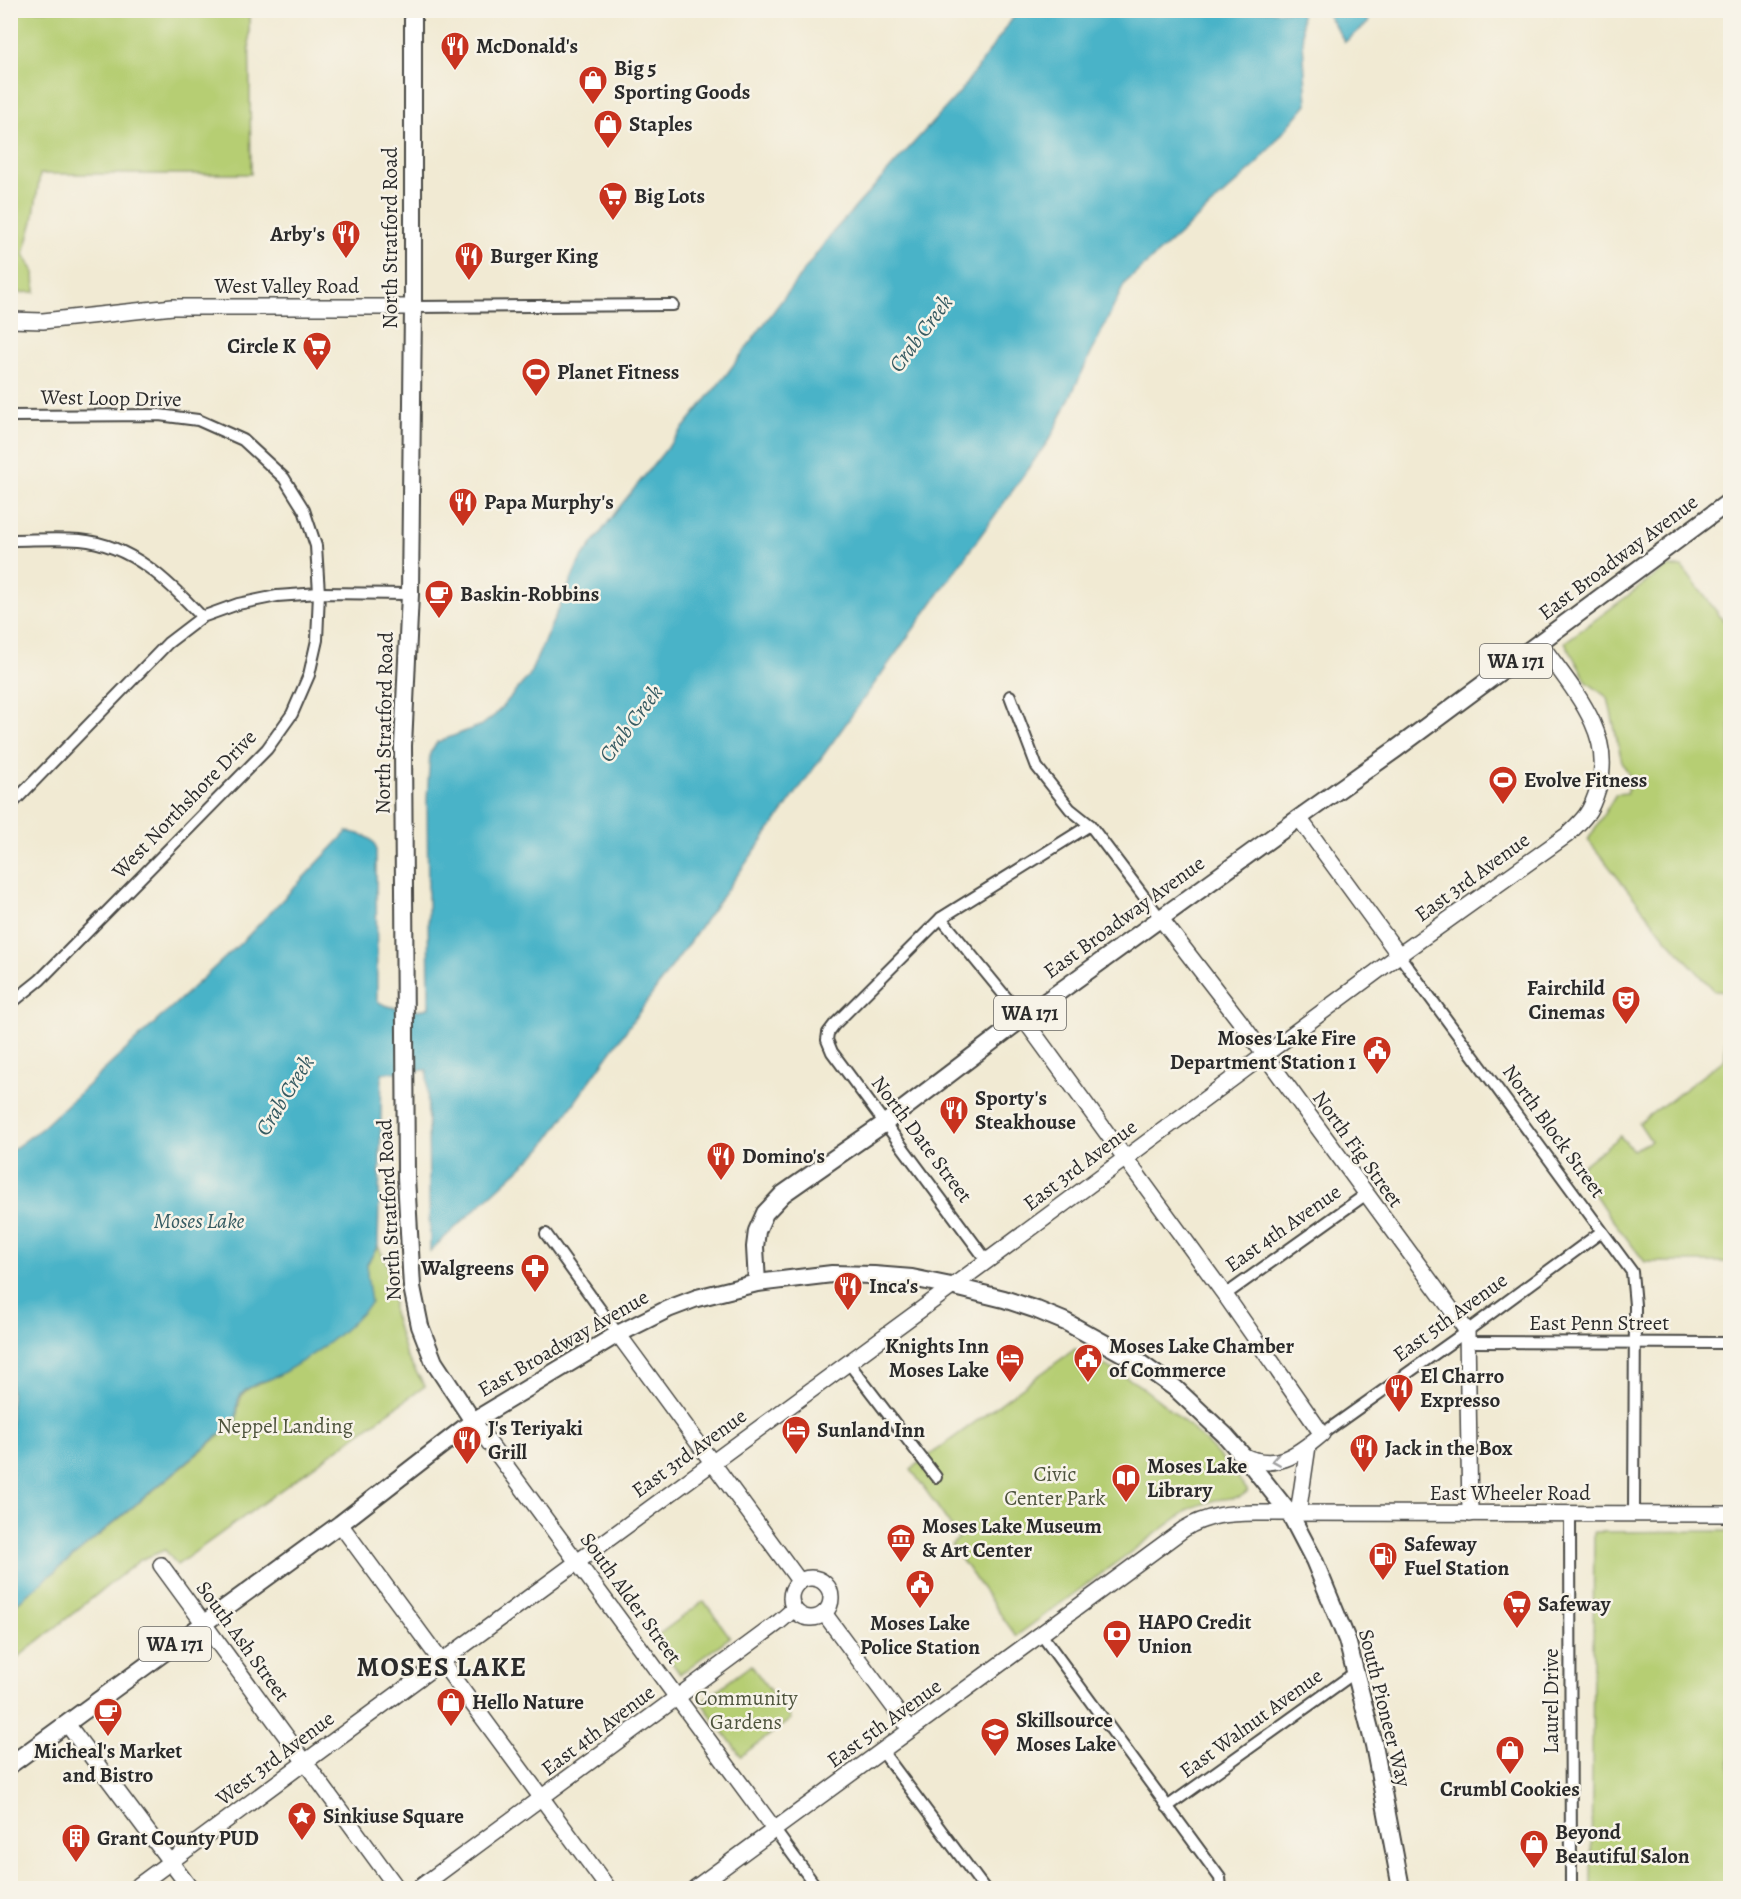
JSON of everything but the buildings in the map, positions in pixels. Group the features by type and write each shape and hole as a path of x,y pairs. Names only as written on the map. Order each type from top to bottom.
{"main road":[{"name":"North Stratford Road","path":"413,10 410,594 403,746 406,1177 412,1287 420,1326 434,1362 473,1421"},
{"name":"West Valley Road","path":"10,320 43,321 173,307 413,307"},
{"name":"East Broadway Avenue","path":"340,1524 473,1421 618,1334 668,1309 697,1298 757,1283 755,1247 758,1231 765,1213 783,1194 885,1123 1023,1018 1396,749 1731,501"},
{"name":"East 3rd Avenue","path":"441,1662 1399,955 1567,835 1587,814 1596,795 1603,774 1603,754 1597,729 1586,709 1540,643"},
{"name":"North Block Street","path":"1299,818 1399,955"},
{"name":"North Fig Street","path":"1161,919 1264,1056 1467,1337"},
{"path":"1023,1018 1225,1295 1322,1434 1299,1453 1275,1462 1254,1461 1242,1455"},
{"name":"South Pioneer Way","path":"757,1283 832,1274 874,1275 912,1278 1004,1299 1052,1316 1140,1363 1200,1411 1225,1435 1294,1514 1336,1610 1357,1671 1374,1745 1401,1888"},
{"path":"618,1334 800,1582"},
{"path":"1467,1337 1470,1514"},
{"name":"South Alder Street","path":"473,1421 774,1829"},
{"path":"1294,1514 1308,1446"},
{"name":"East 5th Avenue","path":"695,1888 1193,1524 1205,1518 1233,1513 1294,1514"},
{"name":"East Wheeler Road","path":"1294,1514 1731,1514"},
{"path":"340,1524 608,1888"},
{"name":"WA 171","path":"10,1765 340,1524"},
{"name":"South Ash Street","path":"161,1564 397,1888"},
{"path":"811,1578 827,1586 831,1598 824,1613 808,1618 794,1610 792,1592 800,1582 811,1578"},
{"name":"East 4th Avenue","path":"419,1888 794,1610"},
{"path":"824,1613 910,1730"},
{"name":"West 3rd Avenue","path":"135,1888 441,1662"},
{"path":"67,1724 190,1888"}],"street":[{"name":"West Valley Road","path":"413,307 673,304"},
{"name":"West Loop Drive","path":"10,416 159,415 198,420 243,440 284,478 304,510 316,546 320,593"},
{"path":"10,540 81,540 131,555 151,567 202,617"},
{"path":"10,806 168,643 202,617 238,604 277,596 320,593 410,594"},
{"name":"West Northshore Drive","path":"10,1004 40,980 267,749 292,714 309,675 317,640 320,593"},
{"name":"North Fig Street","path":"1010,696 1037,767 1070,809 1090,825 1161,919"},
{"path":"1023,1018 941,918 1090,825"},
{"name":"North Date Street","path":"941,918 850,1008 828,1034 827,1040 832,1052 987,1261"},
{"name":"North Block Street","path":"1399,955 1632,1272 1635,1343 1634,1514"},
{"name":"East 4th Avenue","path":"1225,1295 1365,1195"},
{"name":"East 5th Avenue","path":"1322,1434 1467,1337 1601,1232"},
{"path":"546,1234 618,1334"},
{"name":"East Penn Street","path":"1467,1337 1635,1343 1731,1343"},
{"path":"848,1362 936,1477"},
{"name":"Laurel Drive","path":"1570,1514 1571,1888"},
{"path":"1041,1634 1220,1878 1221,1888"},
{"name":"East Walnut Avenue","path":"1167,1807 1357,1671"},
{"path":"882,1751 981,1885 969,1888"},
{"name":"South Alder Street","path":"774,1829 817,1888"}],"green space":[{"path":"11,10 249,11 251,174 40,174 33,221 24,254 34,272 35,292 11,293"},
{"path":"1667,567 1682,567 1730,629 1730,991 1714,990 1665,937 1588,840 1616,794 1627,793 1631,779 1622,762 1608,698 1587,682 1565,642"},
{"path":"1730,1022 1730,1262 1645,1262 1607,1213 1578,1169 1620,1136 1633,1150 1651,1141 1639,1123 1725,1059 1726,1027"},
{"name":"Neppel Landing","path":"378,1246 392,1274 393,1312 406,1356 425,1386 177,1565 165,1550 140,1560 11,1663 11,1608 236,1422 240,1399 247,1390 268,1380 370,1303 367,1264"},
{"name":"Civic Center Park","path":"1075,1349 1118,1372 1158,1399 1212,1449 1248,1491 1240,1497 1215,1500 1191,1508 1016,1636 951,1545 959,1538 911,1469"},
{"path":"1730,1531 1730,1888 1591,1888 1594,1532"},
{"name":"Community Gardens","path":"704,1601 730,1637 680,1674 654,1638"},
{"name":"Community Gardens","path":"751,1665 791,1719 741,1756 701,1702"}],"water":[{"name":"Moses Lake","path":"1018,11 1301,11 1307,104 1254,167 1125,283 1051,437 542,1148 430,1251 427,1070 382,1073 378,1246 367,1264 371,1303 350,1325 317,1351 279,1375 246,1389 238,1400 236,1421 11,1608 11,1151 42,1128 245,939 347,832 369,838 376,848 377,1000 402,1009 418,1010 429,1007 427,799 430,753 437,742 482,725 495,715 529,676 579,562 621,505 726,375 832,233 960,92"},
{"path":"1325,11 1371,11 1368,23 1345,42"}],"place":[{"name":"McDonald's","path":"455,72"},
{"name":"Big 5 Sporting Goods","path":"593,106"},
{"name":"Staples","path":"608,150"},
{"name":"Big Lots","path":"613,222"},
{"name":"Arby's","path":"346,260"},
{"name":"Burger King","path":"469,282"},
{"name":"Circle K","path":"317,372"},
{"name":"Planet Fitness","path":"536,398"},
{"name":"Papa Murphy's","path":"463,528"},
{"name":"Baskin-Robbins","path":"439,620"},
{"name":"Evolve Fitness","path":"1503,806"},
{"name":"Fairchild Cinemas","path":"1626,1026"},
{"name":"Moses Lake Fire Department Station 1","path":"1377,1076"},
{"name":"Sporty's Steakhouse","path":"954,1136"},
{"name":"Domino's","path":"721,1182"},
{"name":"Walgreens","path":"535,1294"},
{"name":"Inca's","path":"848,1312"},
{"name":"Knights Inn Moses Lake","path":"1010,1384"},
{"name":"Moses Lake Chamber of Commerce","path":"1088,1384"},
{"name":"El Charro Expresso","path":"1399,1414"},
{"name":"Sunland Inn","path":"796,1456"},
{"name":"J's Teriyaki Grill","path":"467,1466"},
{"name":"Jack in the Box","path":"1364,1474"},
{"name":"Moses Lake Library","path":"1126,1504"},
{"name":"Moses Lake Museum & Art Center","path":"901,1564"},
{"name":"Safeway Fuel Station","path":"1383,1582"},
{"name":"Moses Lake Police Station","path":"920,1610"},
{"name":"Safeway","path":"1517,1630"},
{"name":"HAPO Credit Union","path":"1117,1660"},
{"name":"Hello Nature","path":"451,1728"},
{"name":"Micheal's Market and Bistro","path":"108,1738"},
{"name":"Skillsource Moses Lake","path":"995,1758"},
{"name":"Crumbl Cookies","path":"1510,1776"},
{"name":"Sinkiuse Square","path":"302,1842"},
{"name":"Grant County PUD","path":"76,1864"},
{"name":"Beyond Beautiful Salon","path":"1534,1870"}],"district":[{"name":"MOSES LAKE","path":"442,1667"}],"water label":[{"name":"Crab Creek","path":"920,333"},
{"name":"Crab Creek","path":"630,723"},
{"name":"Crab Creek","path":"284,1095"}]}
